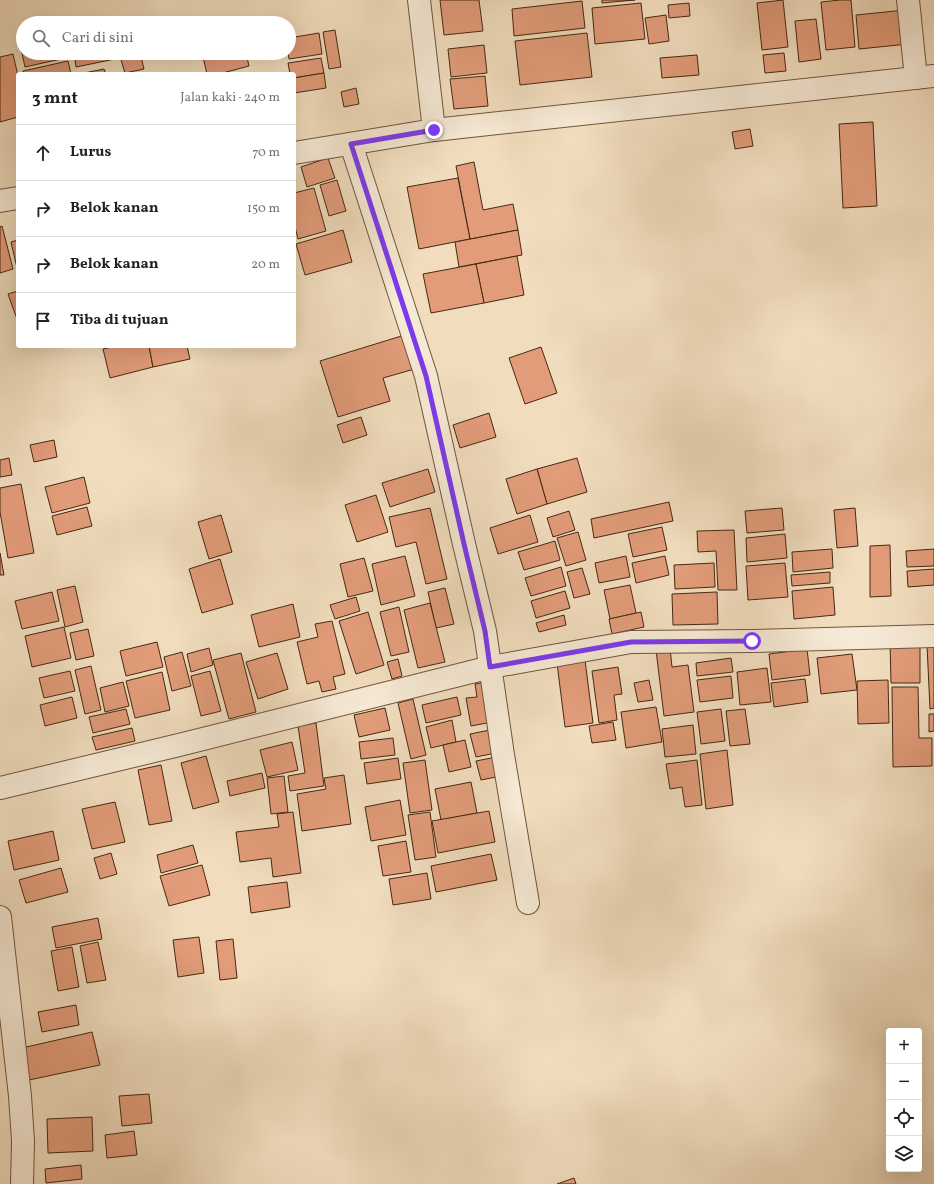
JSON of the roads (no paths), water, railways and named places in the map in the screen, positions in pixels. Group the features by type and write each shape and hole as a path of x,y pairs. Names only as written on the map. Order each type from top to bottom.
{"street":[{"path":"419,0 434,130"},
{"path":"296,153 434,130 925,77 908,0"},
{"path":"351,144 426,376 462,537 485,631 503,755 528,903"},
{"path":"0,201 16,198"},
{"path":"0,788 490,667 631,642 752,641 934,636"},
{"path":"0,917 20,1096 23,1141 22,1184"}]}
